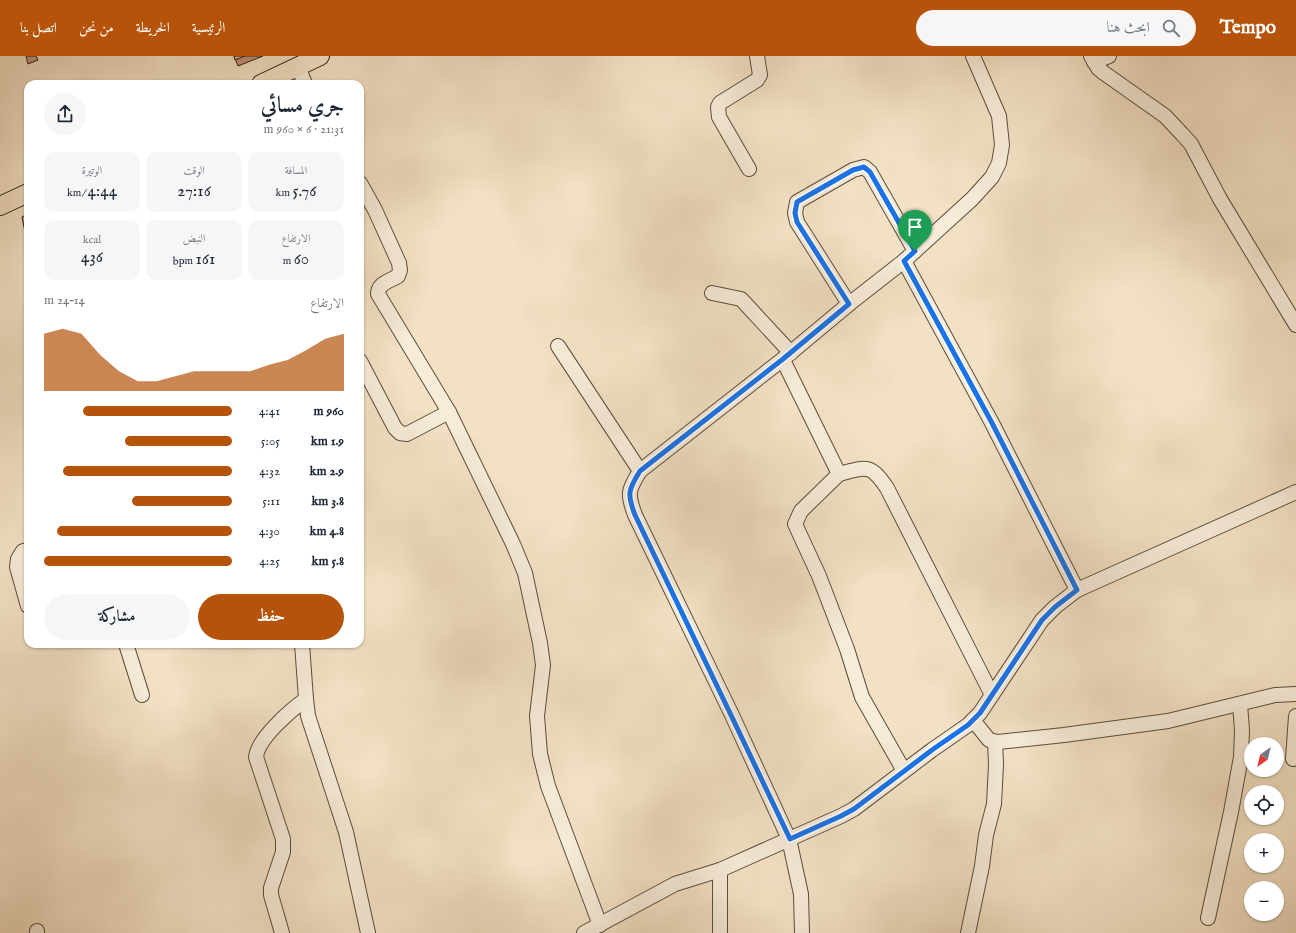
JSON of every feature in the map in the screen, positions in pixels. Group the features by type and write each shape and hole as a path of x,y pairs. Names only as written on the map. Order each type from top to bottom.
{"main road":[{"path":"269,80 320,56"},
{"path":"0,206 24,195"}],"street":[{"path":"749,169 719,117 718,107 720,103 756,80 760,75 757,56"},
{"path":"802,933 801,894 790,839 635,515 630,501 630,487 640,471 787,356 849,304 904,261 972,199 992,176 999,163 1002,145 998,116 973,56"},
{"path":"1092,59 1109,56"},
{"path":"1092,59 1104,73 1165,116 1191,144 1220,199 1296,325"},
{"path":"298,66 303,80"},
{"path":"849,304 797,222 795,213 797,202 853,170 864,167 870,172 915,251"},
{"path":"364,190 375,210 399,263 400,270 398,276 380,285 378,294 449,412 513,544 525,574 540,643 543,665 537,716 537,736 540,754 548,786 600,925"},
{"path":"904,261 992,423 1077,590"},
{"path":"712,293 741,299 787,356 838,474"},
{"path":"558,346 640,471"},
{"path":"364,369 395,428 400,433 407,434 449,412"},
{"path":"904,771 862,697 847,649 819,576 795,524 801,511 838,474 862,468 872,470 879,475 992,695"},
{"path":"584,933 675,884 720,870 854,809 932,750 968,725 980,713 1042,620 1055,607 1077,590 1296,492"},
{"path":"24,552 18,559 17,567 24,592"},
{"path":"127,648 142,696"},
{"path":"302,648 308,716 346,832 368,933"},
{"path":"973,720 989,740 995,742 1064,735 1183,719 1275,695 1296,694"},
{"path":"282,933 271,895 271,888 283,852 282,839 256,757 257,750 261,743 291,710 306,699"},
{"path":"1208,918 1231,812 1241,757 1242,730 1240,704"},
{"path":"1293,759 1296,716"},
{"path":"968,933 982,866 986,835 994,804 996,764 995,742"},
{"path":"720,870 720,933"}],"building":[{"path":"234,56 245,56 235,60"},
{"path":"24,216 24,227 22,217"}],"route":[{"path":"864,167 870,172 915,251 904,261 992,423 1077,590 1055,607 1042,620 980,713 968,725 932,750 854,809 790,839 635,515 630,501 630,487 640,471 783,359 849,304 797,222 795,213 797,202 853,170 864,167"}]}
